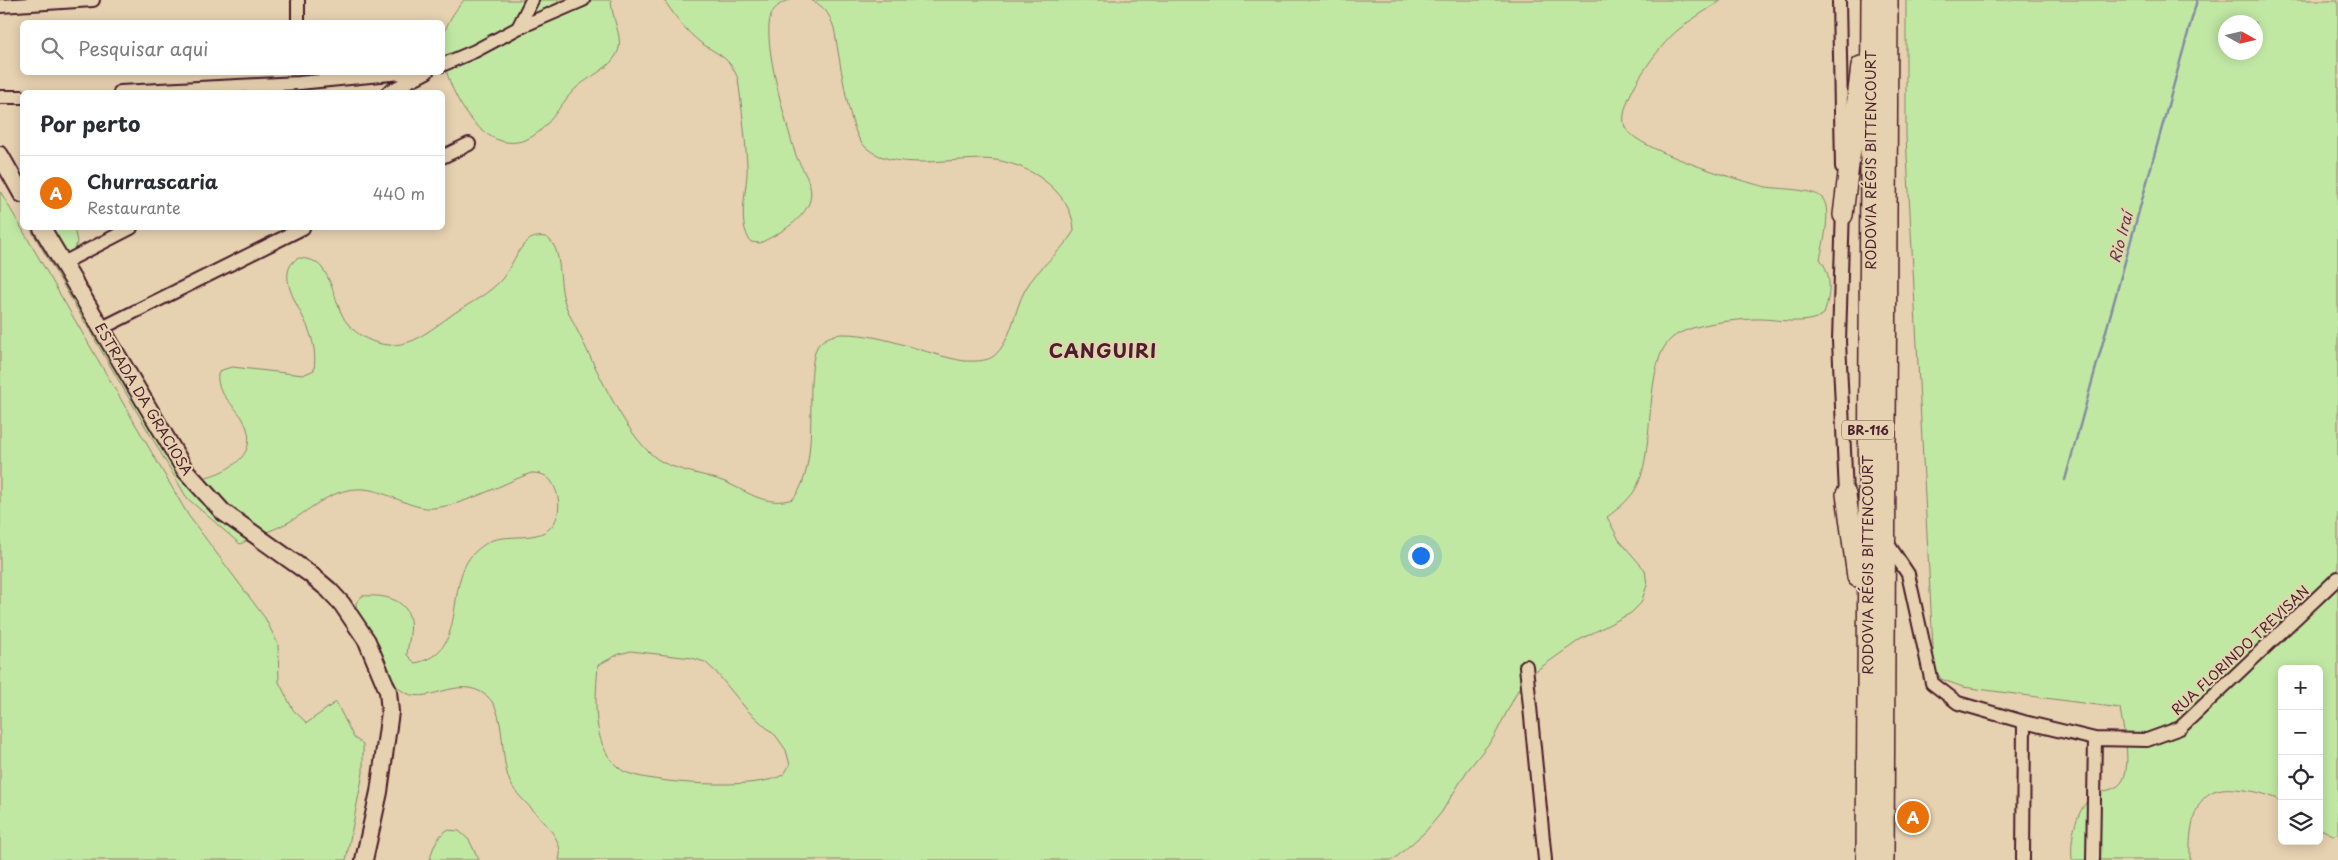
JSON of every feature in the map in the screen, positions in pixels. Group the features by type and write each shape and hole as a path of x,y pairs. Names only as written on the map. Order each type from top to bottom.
{"highway":[{"path":"1843,215 1870,0"},
{"name":"RODOVIA RÉGIS BITTENCOURT","path":"1866,860 1870,0"},
{"name":"RODOVIA RÉGIS BITTENCOURT","path":"1884,860 1888,0"},
{"path":"1846,494 1866,633"}],"main road":[{"path":"0,155 20,190"},
{"name":"ESTRADA DA GRACIOSA","path":"43,230 185,470 199,488 223,512 310,574 329,590 342,604 367,641 388,691 390,712 379,792 364,860"}],"street":[{"path":"0,6 93,0"},
{"path":"298,0 298,20"},
{"path":"518,28 532,0"},
{"path":"445,65 518,28 583,0"},
{"path":"1839,0 1843,215 1839,341 1846,494"},
{"path":"146,90 355,75"},
{"path":"392,90 421,75"},
{"path":"0,97 20,96"},
{"path":"445,156 469,144"},
{"path":"63,263 127,230"},
{"path":"102,328 299,230"},
{"name":"RUA FLORINDO TREVISAN","path":"1885,540 1908,574 1932,683 1958,703 2024,722 2095,739 2147,740 2180,728 2338,578"},
{"path":"1526,666 1545,860"},
{"path":"2024,722 2024,860"},
{"path":"2093,860 2095,739"}],"green space":[{"path":"464,0 611,0 620,43 619,48 612,61 580,84 547,124 533,136 525,140 508,142 492,137 478,127 455,95 445,64 445,32 456,10"},
{"path":"664,0 791,0 779,5 772,12 769,27 769,43 786,124 797,159 809,183 811,196 805,210 795,222 760,243 751,242 744,224 747,163 738,79 729,63 690,33"},
{"path":"811,0 1722,0 1678,30 1651,61 1641,75 1627,104 1624,117 1625,127 1633,136 1647,145 1689,163 1766,187 1810,192 1821,197 1825,202 1827,217 1820,259 1829,279 1828,300 1824,314 1816,318 1799,321 1753,319 1700,326 1680,333 1672,338 1663,349 1653,384 1647,449 1638,484 1629,498 1607,517 1619,540 1645,570 1647,585 1641,603 1631,613 1581,639 1527,677 1519,688 1494,737 1467,771 1441,813 1425,832 1393,860 559,860 560,850 551,831 512,786 505,764 498,714 494,704 487,696 476,690 464,688 421,696 411,695 401,690 389,676 377,655 357,614 356,603 362,596 375,596 389,598 401,604 406,609 410,621 407,655 415,663 432,657 443,647 449,633 459,584 464,569 472,555 482,546 493,540 541,534 554,523 558,513 559,502 549,478 538,473 531,473 459,503 434,508 417,506 373,490 353,489 343,491 324,499 283,525 240,544 187,498 31,230 74,230 77,242 70,266 182,455 203,478 225,470 234,464 247,449 249,439 247,428 241,416 219,386 218,374 222,370 232,367 303,375 314,370 315,354 312,338 289,285 289,268 295,260 298,258 306,259 315,262 322,268 332,286 343,317 356,332 366,339 377,343 396,345 418,338 485,294 502,279 517,254 529,240 545,237 550,241 557,254 563,296 571,319 626,423 651,454 671,466 725,482 758,498 774,501 793,499 805,475 808,460 811,428 811,384 815,351 821,342 828,337 836,335 859,335 874,337 964,361 980,361 991,358 1000,350 1005,342 1021,298 1030,282 1074,231 1071,215 1060,195 1050,185 1021,167 996,160 981,159 905,161 888,158 873,152 861,142 856,133 848,105 834,28 823,8","holes":["631,651 692,658 705,662 716,672 748,711 776,736 786,750 790,765 784,774 753,783 730,784 704,784 655,779 636,776 623,771 605,751 596,714 598,665 619,654"]},
{"path":"1906,0 2338,0 2338,834 2333,835 2323,830 2323,665 2278,665 2278,799 2259,793 2233,789 2214,791 2206,796 2200,803 2193,821 2190,860 2072,860 2073,833 2079,814 2089,799 2096,794 2118,786 2126,772 2127,754 2120,708 1963,687 1941,679 1934,667 1906,136"},
{"path":"0,191 20,225 20,230 23,230 188,515 265,618 278,644 279,682 293,710 307,723 336,702 354,738 363,744 363,773 346,860 0,860"},
{"path":"447,830 459,831 469,840 479,860 430,860 436,843"}],"waterway":[{"name":"Rio Iraí","path":"2065,480 2197,0"}],"place":[{"name":"Churrascaria","path":"1913,817"}],"district":[{"name":"CANGUIRI","path":"1103,350"}]}
